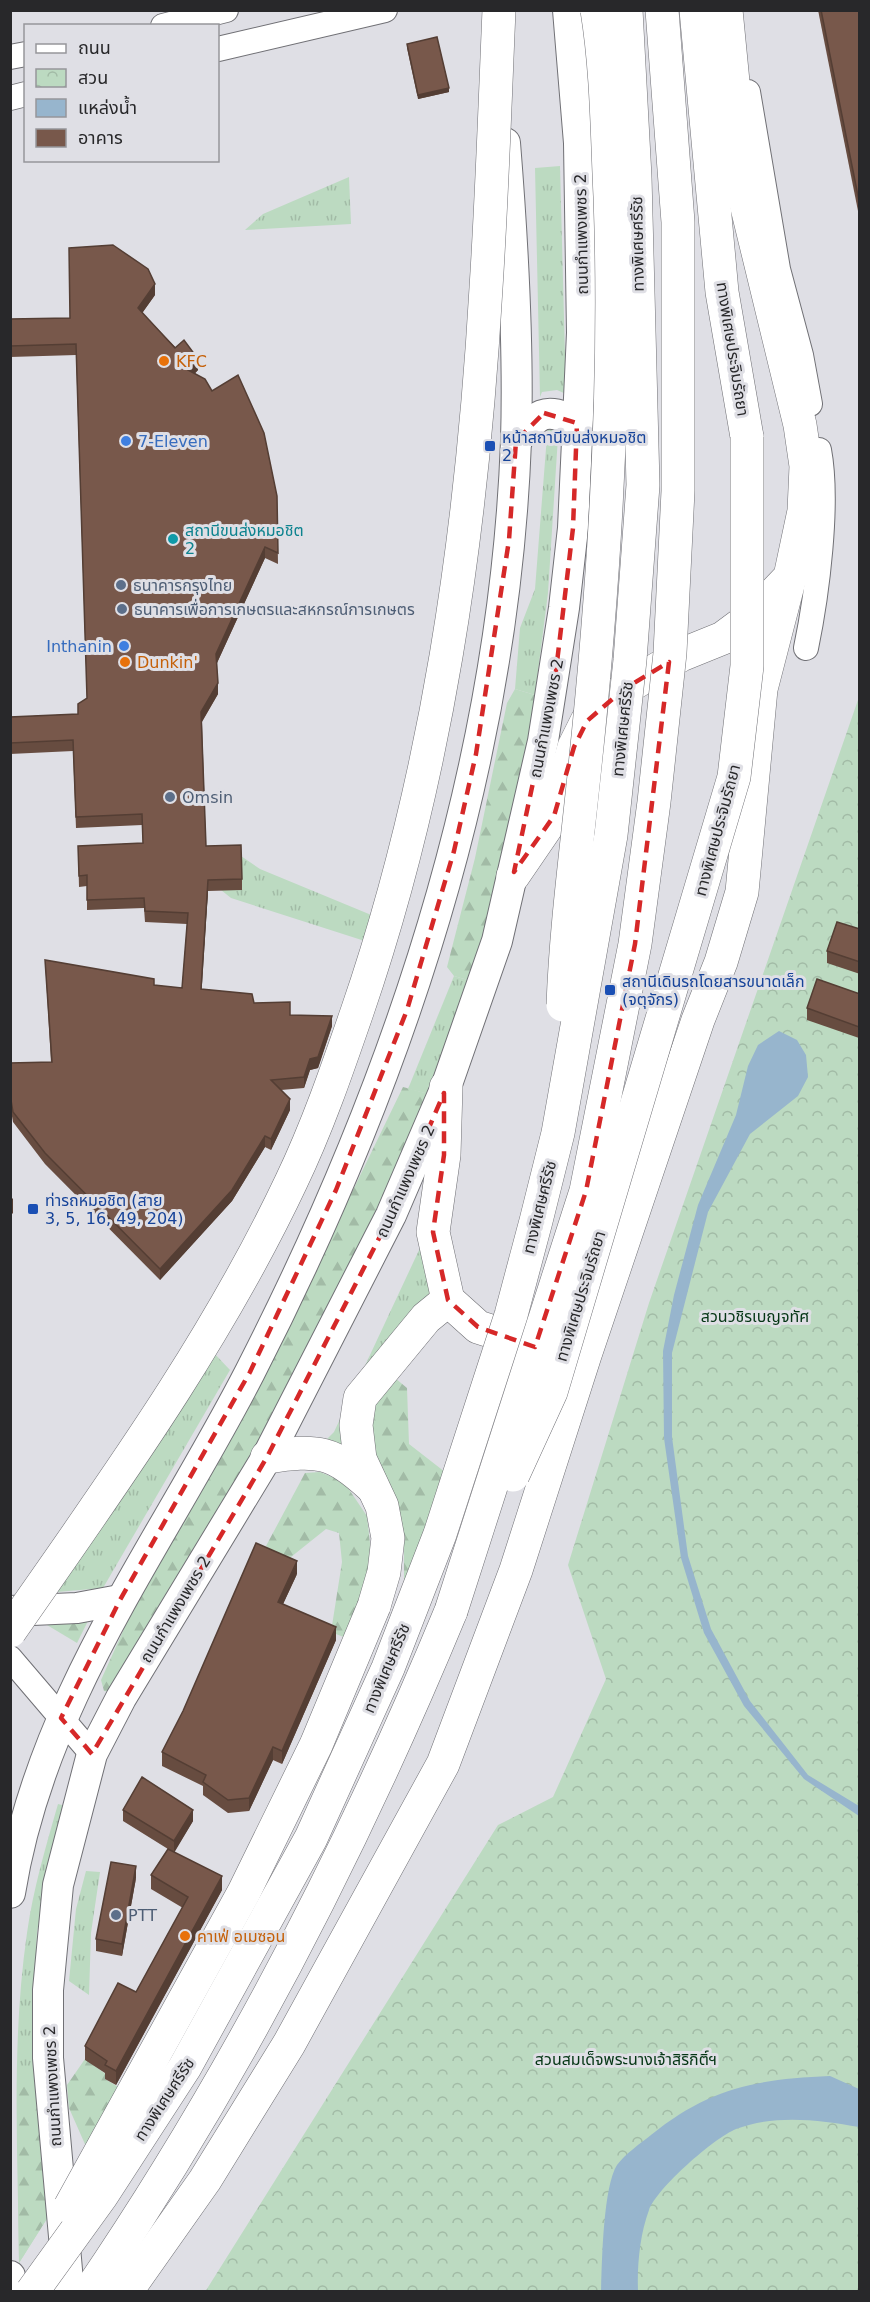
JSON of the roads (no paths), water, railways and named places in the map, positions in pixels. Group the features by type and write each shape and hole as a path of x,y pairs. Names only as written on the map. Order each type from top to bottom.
{"highway":[{"path":"10,1631 172,1396 237,1287 292,1180 330,1087 390,909 415,813 438,706 470,473 486,291 499,10"},
{"path":"558,1133 570,891 585,766 604,554 610,419 613,286 608,152 597,10"},
{"name":"ทางพิเศษศรีรัช","path":"32,2292 102,2195 185,2067 311,1838 378,1689 440,1534 511,1315 558,1133 610,835 630,660 642,485 635,177 627,10"},
{"path":"89,2292 195,2124 255,2020 318,1901 382,1767 451,1611 586,1191 635,944 653,814 670,653 678,492 678,222 662,10"},
{"name":"ทางพิเศษประจิมรัถยา","path":"451,1611 551,1392 734,777 747,666 747,437 722,292 696,10"},
{"path":"126,2292 205,2180 289,2044 443,1764 516,1570 585,1355 698,1020 721,962 742,892 761,688 804,511 806,466 800,425 744,195 726,10"},
{"path":"513,876 554,816 574,747 587,721 624,689 681,655 723,638 754,615 790,576"},
{"path":"446,1087 444,1155 433,1232 448,1300 478,1327 558,1355 585,1355"},
{"path":"20,2292 70,2207 244,1892 316,1745 374,1606 384,1572 388,1538 382,1506 360,1459 356,1425 360,1398 426,1318 448,1300"},
{"path":"267,1457 304,1451 332,1457 348,1465 372,1488"}],"main road":[{"path":"10,1893 34,1791 61,1718 120,1600 250,1372 336,1190 407,1010 454,851 476,754 499,617 516,441 513,253 500,76 491,10"},
{"name":"ถนนกำแพงเพชร 2","path":"69,2292 48,2058 48,1990 51,1939 58,1885 92,1754 121,1698 267,1457 391,1215 446,1087 497,941 513,876 555,679 573,528 582,333 582,244 579,143 567,10"},
{"path":"516,441 534,418 544,413 562,415 577,423"},
{"path":"10,1611 77,1608 120,1600"},
{"path":"10,2276 12,2292"}],"street":[{"path":"171,24 226,10"},
{"path":"219,50 385,10"},
{"path":"735,10 778,269 801,355 820,455 823,494 814,611 806,648"},
{"path":"10,1658 92,1754"}],"water":[{"path":"779,1031 797,1040 806,1055 808,1077 798,1096 750,1134 708,1212 672,1353 672,1437 688,1556 711,1629 750,1701 808,1775 859,1806 859,1816 804,1779 744,1706 704,1633 681,1558 664,1438 663,1351 674,1295 698,1205 736,1115 748,1066 758,1045"},
{"path":"830,2076 859,2089 859,2127 829,2122 782,2120 751,2124 726,2134 674,2177 654,2201 649,2210 641,2239 638,2291 601,2291 606,2207 612,2176 624,2157 672,2119 714,2096 779,2080"}],"place":[{"name":"KFC","path":"164,361"},
{"name":"7-Eleven","path":"126,441"},
{"name":"หน้าสถานีขนส่งหมอชิต 2","path":"490,446"},
{"name":"สถานีขนส่งหมอชิต 2","path":"173,539"},
{"name":"ธนาคารกรุงไทย","path":"121,585"},
{"name":"ธนาคารเพื่อการเกษตรและสหกรณ์การเกษตร","path":"122,609"},
{"name":"Inthanin","path":"124,646"},
{"name":"Dunkin'","path":"125,662"},
{"name":"Omsin","path":"170,797"},
{"name":"สถานีเดินรถโดยสารขนาดเล็ก (จตุจักร)","path":"610,990"},
{"name":"ท่ารถหมอชิต (สาย 3, 5, 16, 49, 204)","path":"33,1209"},
{"name":"PTT","path":"116,1915"},
{"name":"คาเฟ่ อเมซอน","path":"185,1936"}],"park label":[{"name":"สวนวชิรเบญจทัศ","path":"755,1316"},
{"name":"สวนสมเด็จพระนางเจ้าสิริกิติ์ฯ","path":"626,2059"}]}
